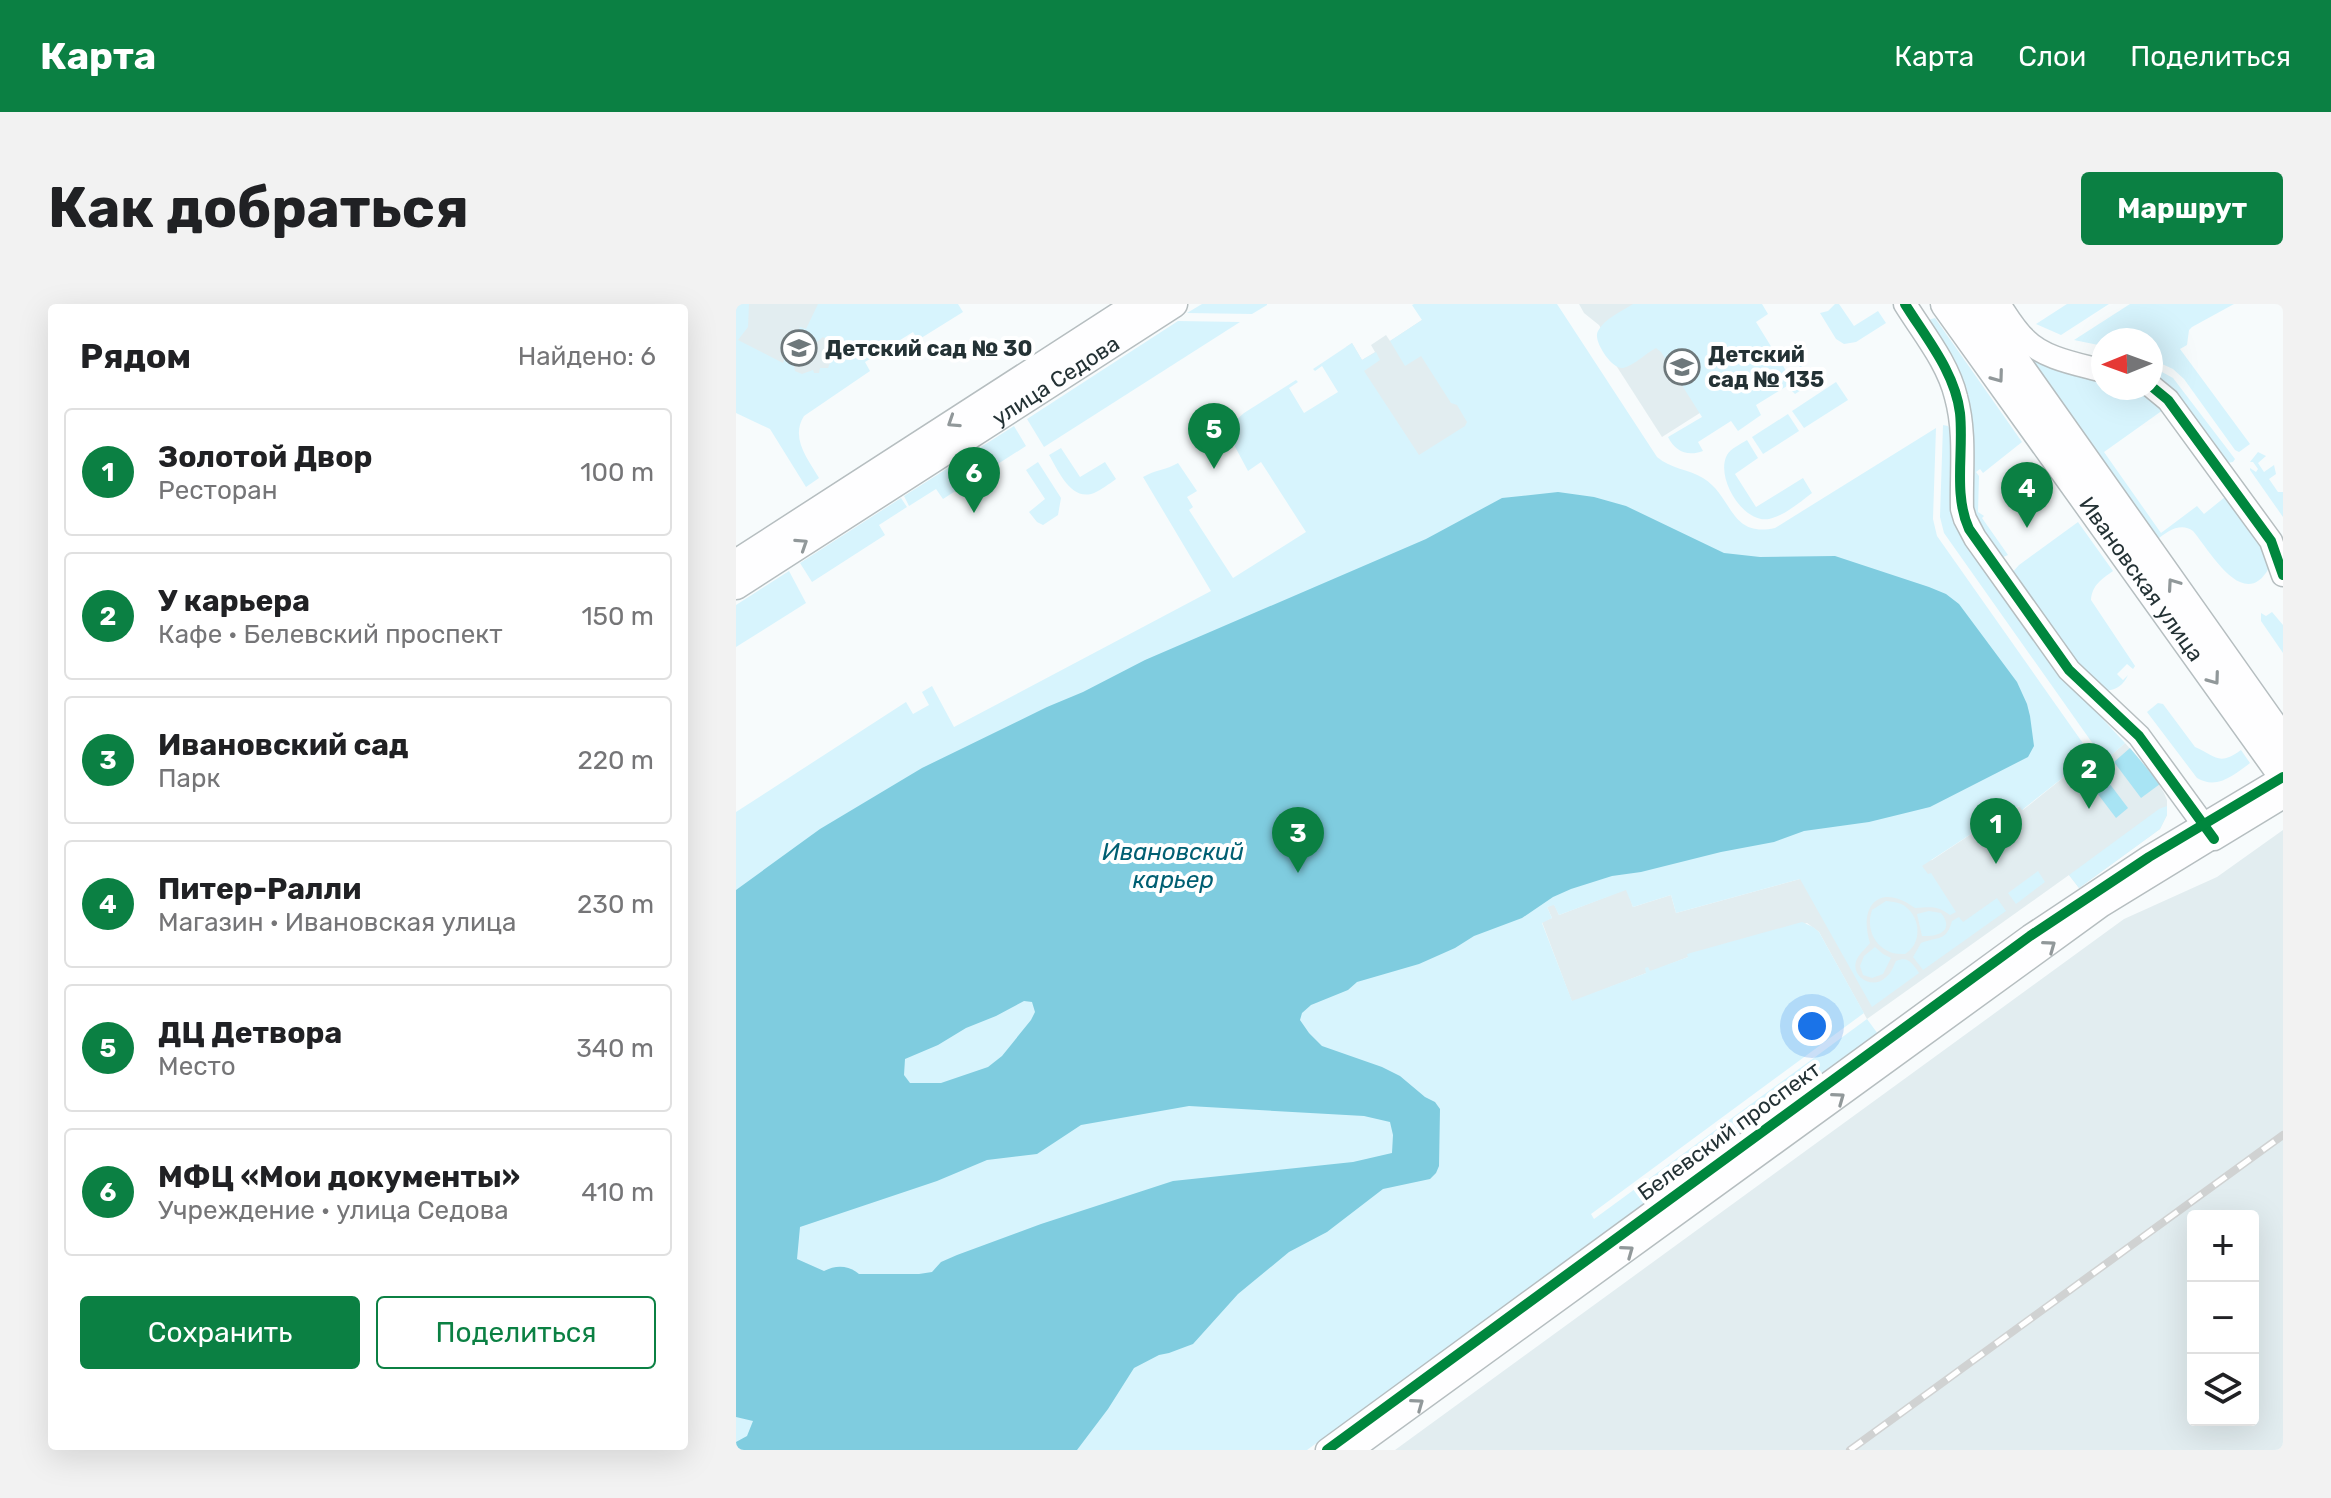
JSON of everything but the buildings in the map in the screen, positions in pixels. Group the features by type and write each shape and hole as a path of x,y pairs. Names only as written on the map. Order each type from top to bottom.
{"main road":[{"name":"улица Седова","path":"736,563 1137,304"},
{"name":"улица Седова","path":"736,586 1174,304"},
{"name":"Ивановская улица","path":"1945,304 2277,743"},
{"name":"Ивановская улица","path":"1975,304 2277,743 2283,776"}],"street":[{"path":"1905,304 1938,357 1956,395 1961,440 1962,509 1969,529 2069,670 2139,736 2209,832"},
{"path":"1999,304 2017,331 2035,347 2091,367"},
{"path":"2163,396 2271,541 2283,575"},
{"name":"Белевский проспект","path":"1355,1450 2283,776"},
{"name":"Белевский проспект","path":"1327,1450 2030,936 2149,857 2283,797"}],"shaded area":[{"name":"Детский сад № 30","path":"736,304 884,304 813,394 736,343"},
{"path":"736,304 749,304 748,327 738,340 783,363 800,327 806,329 818,304 958,304 963,312 918,340 913,332 865,362 870,371 804,416 800,424 800,440 819,478 806,487 770,429 736,413","holes":["823,337 837,346 828,368 820,368 819,373 813,370 802,374 795,371 797,355 806,350 810,343"]},
{"path":"1202,304 1267,305 1252,314 1187,313"},
{"name":"Ивановский карьер","path":"1414,304 1557,304 1657,457 1703,478 1713,486 1733,514 1749,527 1775,528 1936,428 1933,519 1937,536 2099,766 2088,775 2079,765 2022,810 2019,806 1991,821 1922,866 1928,874 1931,873 1956,912 1950,915 1937,908 1915,908 1892,897 1875,902 1867,918 1870,943 1855,965 1859,976 1868,982 1880,981 1889,974 1896,961 1904,959 1912,963 1919,973 1872,1007 1800,879 1676,913 1671,895 1633,907 1626,890 1559,915 1554,905 1547,907 1552,918 1542,923 1572,1001 1646,973 1645,968 1648,967 1650,971 1688,957 1687,954 1802,922 1819,932 1864,1013 1591,1214 1594,1219 1867,1019 1878,1034 1307,1450 736,1450 736,812 906,702 913,714 929,705 922,692 932,686 954,727 1211,591 1143,477 1147,475 1178,463 1197,491 1187,497 1193,507 1189,510 1233,578 1306,532 1261,462 1248,471 1232,441 1236,420 1296,380 1298,382 1289,388 1304,413 1338,392 1322,366 1315,371 1313,369 1352,343 1362,360 1376,352 1380,360 1364,371 1419,455 1465,426 1467,422 1457,405 1451,403 1421,356 1405,366 1390,341 1422,320"},
{"name":"Детский сад № 135","path":"1579,304 1654,304 1605,335"},
{"path":"1633,304 1762,304 1768,314 1756,322 1788,374 1808,361 1801,367 1812,383 1795,394 1787,386 1756,405 1761,415 1738,431 1731,421 1698,442 1703,451 1682,452 1668,437 1702,417 1661,352 1656,348 1623,368 1609,360 1598,341 1598,331 1604,323"},
{"name":"Детский сад № 135","path":"1688,304 1755,378 1662,437 1610,356"},
{"path":"1839,304 1854,326 1878,311 1886,323 1856,342 1844,344 1836,339 1820,313 1828,311"},
{"path":"1989,304 2091,372 2091,400 2153,400 2163,410 2104,452 2161,533 2197,506 2204,514 2225,497 2261,542 2269,568 2259,580 2249,584 2228,574 2188,528 2174,529 2157,540"},
{"path":"2067,304 2109,304 2061,335 2036,324"},
{"path":"2130,304 2234,304 2192,327 2187,345 2180,349 2250,444 2239,452 2235,450 2184,379 2163,364 2163,328 2093,328"},
{"path":"1935,318 2022,442 1983,473 1980,469 1976,472 1979,476 1978,512 1984,516 1982,518 2008,555 2001,558 1978,528 1928,320"},
{"path":"1422,320 1502,440 1423,482 1346,347 1352,343 1362,360 1375,352 1371,345 1386,335 1390,341"},
{"path":"1178,321 1240,322 1044,447 1027,419"},
{"path":"2091,329 2091,344 2074,340"},
{"path":"2163,373 2173,378 2235,459 2233,462 2226,463 2176,393 2163,383"},
{"path":"1836,382 1848,400 1804,428 1792,411"},
{"path":"1788,414 1799,431 1763,454 1752,437"},
{"path":"1943,425 1950,430 1952,510 2069,683 2125,743 2105,761 1944,533 1940,517"},
{"path":"1014,426 1026,446 943,499 936,489 909,506 904,496"},
{"path":"1747,440 1758,458 1735,474 1756,507 1803,478 1812,493 1792,508 1769,519 1759,519 1741,507 1728,486 1724,464 1727,455"},
{"path":"1061,448 1080,477 1105,462 1116,479 1094,493 1079,493 1066,483 1049,455"},
{"path":"2258,452 2266,456 2258,463 2264,472 2274,465 2276,474 2269,479 2278,492 2283,492 2283,517 2250,470 2256,472 2258,469 2250,462"},
{"path":"1038,462 1061,498 1058,515 1043,525 1029,512 1045,499 1026,470"},
{"path":"901,498 907,507 879,525 885,535 812,582 800,563"},
{"path":"2078,522 2113,571 2096,586 2091,600 2135,666 2133,669 2127,664 2117,674 2123,680 2128,675 2121,685 2112,690 2092,684 2011,574"},
{"path":"789,571 806,603 736,647 736,605"},
{"path":"2272,612 2283,625 2283,653 2261,621 2261,613 2266,616"},
{"path":"2158,703 2163,704 2195,747 2222,759 2241,750 2250,763 2218,782 2197,778 2147,712"},
{"path":"2125,743 2152,773 2167,800 2167,815 2160,829 2079,888 2069,875 1867,1019 1819,932 1807,923 1688,957 1650,972 1648,968 1646,973 1572,1002 1542,922 1552,918 1547,907 1554,904 1559,915 1627,889 1633,907 1671,895 1676,913 1800,879 1932,860 1991,821 2020,806 2023,810 2079,765 2089,775"},
{"path":"2130,748 2160,784 2141,798 2114,762"},
{"path":"2103,775 2128,808 2116,818 2091,785"},
{"path":"2167,806 2167,815 2160,829 2079,888 2069,875"},
{"path":"2283,830 2283,1450 1395,1450 2124,919 2217,877"},
{"path":"2038,871 2045,882 2016,904 2008,893"},
{"path":"1997,898 2006,911 1923,970 1913,957 1921,943 1941,937 1952,921 1959,917 1963,922"},
{"path":"1886,901 1904,905 1915,918 1917,938 1905,954 1896,954 1881,947 1872,935 1872,910"},
{"path":"1929,911 1941,913 1945,928 1939,934 1922,936 1917,914"},
{"path":"1875,947 1891,958 1883,974 1872,978 1863,975 1860,966 1864,956"}],"water":[{"name":"Ивановский карьер","path":"1558,492 1594,497 1626,506 1724,553 1760,557 1835,556 1946,594 1959,604 2017,682 2027,704 2034,746 2028,757 1930,807 1869,822 1804,831 1774,842 1612,876 1571,889 1522,918 1474,936 1455,948 1419,964 1357,982 1348,990 1311,1005 1302,1013 1300,1020 1322,1046 1382,1067 1400,1076 1435,1102 1440,1109 1439,1166 1436,1173 1430,1179 1383,1189 1327,1232 1289,1252 1238,1294 1193,1344 1159,1355 1134,1368 1077,1450 736,1450 736,1442 747,1436 753,1421 736,1417 736,890 820,829 922,768 1145,660 1426,539 1502,498","holes":["1024,1001 1032,1002 1035,1012 1031,1020 1002,1056 988,1067 941,1083 910,1083 904,1075 905,1059","1189,1106 1364,1116 1390,1122 1392,1153 1353,1162 1173,1181 957,1255 941,1262 932,1272 859,1274 842,1267 824,1271 797,1259 800,1227 937,1181 987,1160 1037,1154 1081,1125"]}],"railway":[{"path":"1850,1450 2283,1135"}],"cycle path":[{"path":"1905,304 1938,356 1957,398 1961,427 1961,501 1969,529 2069,670 2139,736 2214,839"},
{"path":"2163,396 2271,541 2283,575"},
{"path":"1327,1450 2030,936 2149,857 2283,777"}],"place":[{"name":"Детский сад № 30","path":"799,348"},
{"name":"Детский сад № 135","path":"1682,367"},
{"name":"ДЦ Детвора","path":"1214,469"},
{"name":"МФЦ «Мои документы»","path":"974,513"},
{"name":"Питер-Ралли","path":"2027,528"},
{"name":"У карьера","path":"2089,809"},
{"name":"Золотой Двор","path":"1996,864"},
{"name":"Ивановский сад","path":"1298,873"}]}
